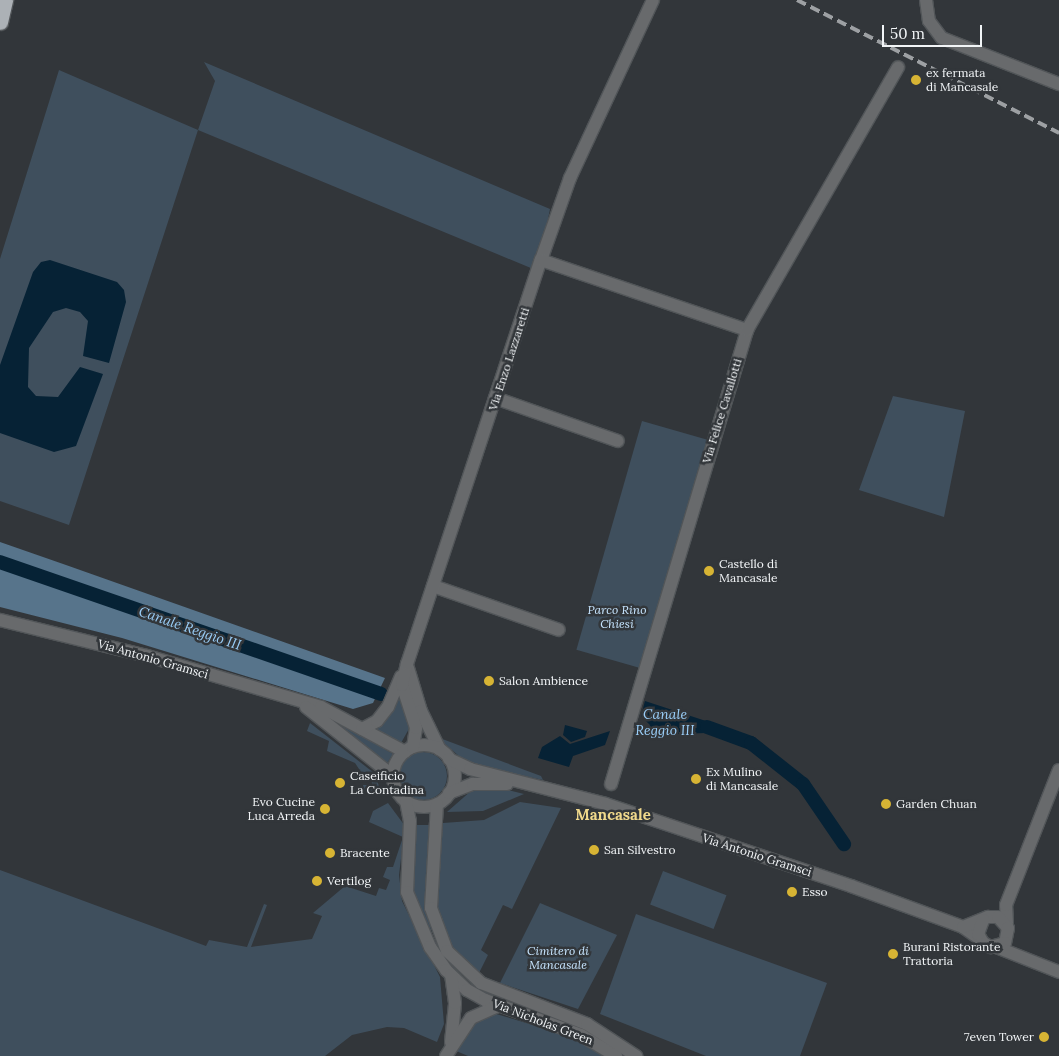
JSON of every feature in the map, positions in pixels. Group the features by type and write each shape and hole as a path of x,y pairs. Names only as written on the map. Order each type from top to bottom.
{"highway":[{"path":"0,22 5,0"}],"street":[{"name":"Via Enzo Lazzaretti","path":"409,749 416,728 402,685 407,664 570,178 653,0"},
{"path":"926,0 929,21 942,38 1059,84"},
{"name":"Via Felice Cavallotti","path":"611,784 747,330 898,67"},
{"path":"541,260 747,330"},
{"path":"496,398 618,441"},
{"path":"433,586 559,630"},
{"name":"Via Antonio Gramsci","path":"0,620 147,656 304,705 335,712 362,729 409,749"},
{"name":"Via Enzo Lazzaretti","path":"362,729 378,721 388,707 407,664"},
{"path":"407,664 420,711 445,754 454,776 449,793 437,804 421,807 406,801 393,776 409,749 445,754"},
{"name":"Via Antonio Gramsci","path":"304,705 393,776"},
{"name":"Via Antonio Gramsci","path":"445,754 470,769 549,789 852,886 963,927 996,947"},
{"path":"1021,956 1008,928 1006,905 1059,770"},
{"name":"Via Antonio Gramsci","path":"449,793 473,784 496,783 549,789"},
{"name":"Via Nicholas Green","path":"406,801 410,821 407,892 430,947 451,975 467,990 498,1006 581,1035 616,1056"},
{"name":"Via Nicholas Green","path":"437,804 431,908 447,951 481,983 587,1024 636,1056"},
{"path":"963,927 988,918 1006,905"},
{"path":"988,918 1008,928"},
{"path":"980,939 988,918"},
{"path":"1008,928 996,947 1059,972"},
{"path":"448,1052 455,1003 451,975"},
{"path":"448,1052 471,1018 498,1006"}],"green space":[{"path":"204,62 550,209 538,271 198,130 215,81"},
{"path":"59,70 198,130 69,525 0,501 0,259"},
{"path":"893,396 965,411 944,517 859,490"},
{"name":"Parco Rino Chiesi","path":"642,421 707,440 642,669 576,650"},
{"path":"399,695 410,727 401,743 370,730 388,718"},
{"path":"328,716 393,754 386,765 371,754"},
{"path":"310,723 374,773 381,791 364,791 363,785 372,785 371,772 361,772 355,763 327,751 329,741 307,731"},
{"path":"437,737 541,776 543,780 478,766 460,757"},
{"path":"423,752 432,754 440,759 445,767 447,776 445,785 440,793 432,798 423,800 414,798 406,793 401,785 399,776 401,767 406,759 414,754"},
{"path":"472,790 508,790 524,794 483,811 447,812"},
{"path":"520,802 561,808 512,909 503,905 481,950 488,955 477,977 448,944 438,922 435,894 443,823 484,820"},
{"path":"388,803 405,826 399,875 402,901 440,977 444,1024 437,1042 404,1028 387,1027 352,1035 325,1056 0,1056 0,870 206,946 209,940 247,947 264,904 267,905 251,947 312,939 322,916 313,913 345,886 376,896 379,888 386,890 390,880 383,877 387,867 393,867 403,837 369,822 373,811"},
{"path":"414,825 430,825 425,897 432,935 443,955 473,988 441,956 414,898"},
{"path":"663,871 726,895 714,929 650,905"},
{"name":"Cimitero di Mancasale","path":"540,903 617,935 578,1009 500,983"},
{"path":"636,914 827,983 800,1056 706,1056 600,1014"},
{"path":"493,1013 563,1034 607,1056 468,1056 454,1050 474,1020"}],"shaded area":[{"path":"0,542 385,678 373,703 353,709 122,638 0,607"}],"water":[{"path":"50,260 117,282 124,290 126,302 109,363 83,356 88,321 80,312 66,308 53,312 29,348 28,387 36,396 58,397 80,367 103,374 76,446 54,452 0,433 0,365 33,272 41,262"},
{"name":"Canale Reggio III","path":"645,701 709,722 706,733 647,735 650,725 641,716"},
{"path":"565,725 587,731 585,737 571,742 563,735"},
{"name":"Canale Reggio III","path":"610,731 605,745 573,756 569,767 538,758 542,747 560,736 570,744"}],"waterway":[{"name":"Canale Reggio III","path":"0,562 381,694"},
{"name":"Canale Reggio III","path":"707,727 751,743 803,784 844,844"}],"railway":[{"path":"797,0 1059,133"}],"place":[{"name":"ex fermata di Mancasale","path":"916,80"},
{"name":"Castello di Mancasale","path":"709,571"},
{"name":"Salon Ambience","path":"489,681"},
{"name":"Ex Mulino di Mancasale","path":"696,779"},
{"name":"Caseificio La Contadina","path":"340,783"},
{"name":"Garden Chuan","path":"886,804"},
{"name":"Evo Cucine Luca Arreda","path":"325,809"},
{"name":"San Silvestro","path":"594,850"},
{"name":"Bracente","path":"330,853"},
{"name":"Vertilog","path":"317,881"},
{"name":"Esso","path":"792,892"},
{"name":"Burani Ristorante Trattoria","path":"893,954"},
{"name":"7even Tower","path":"1044,1037"}],"district":[{"name":"Mancasale","path":"613,815"}]}
